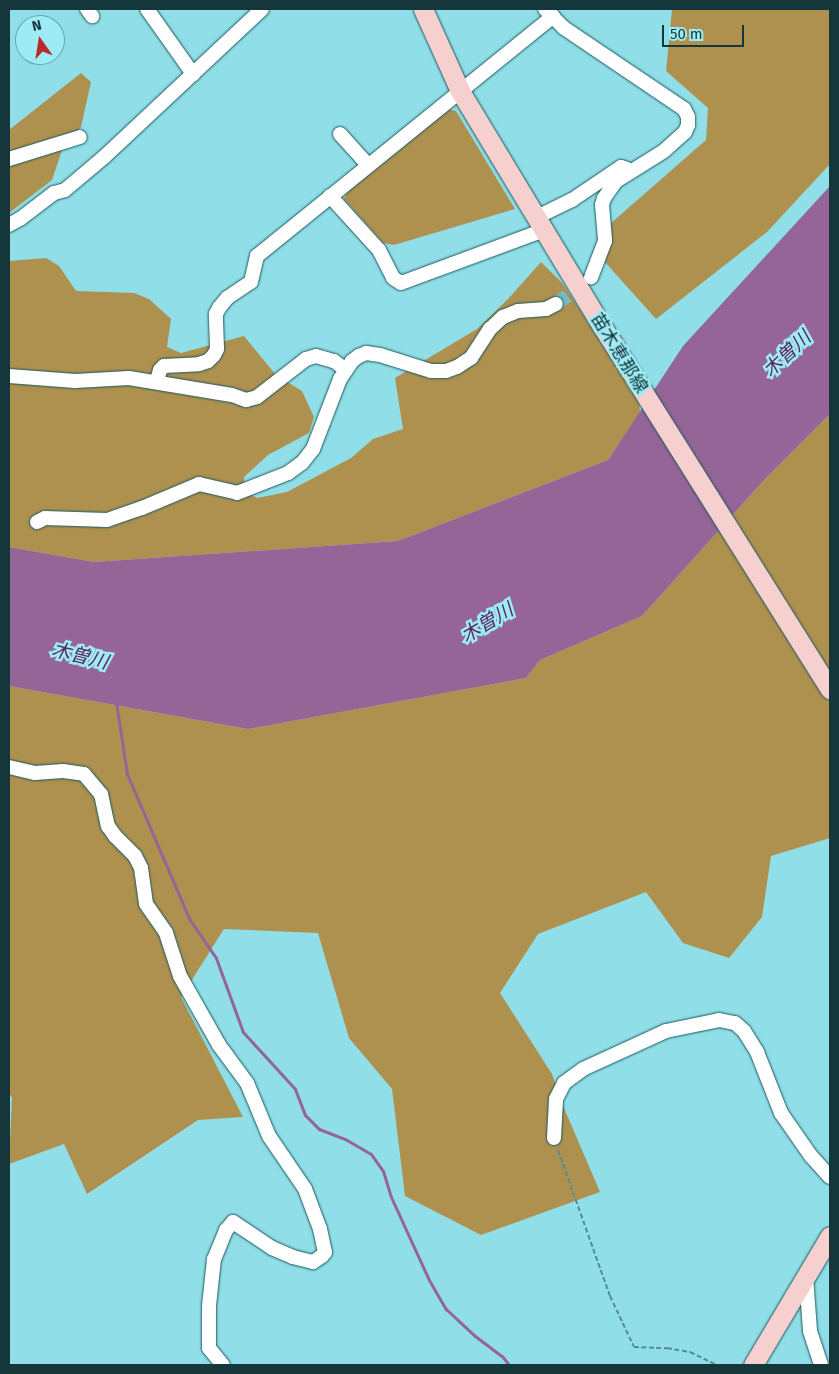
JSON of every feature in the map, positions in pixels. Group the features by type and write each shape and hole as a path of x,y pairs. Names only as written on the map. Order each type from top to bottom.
{"main road":[{"name":"苗木恵那線","path":"423,9 460,91 602,326 830,689"},
{"path":"753,1365 830,1236"}],"street":[{"path":"147,9 192,74"},
{"path":"9,224 20,219 54,193 65,190 104,158 262,9"},
{"path":"157,381 160,370 164,366 199,364 208,361 214,356 217,349 216,314 227,298 251,282 257,256 460,91 549,13 564,28 684,109 688,117 688,125 685,132 664,151 616,180 604,198 602,205 605,241 595,272 591,278"},
{"path":"340,134 368,165"},
{"path":"9,159 80,137"},
{"path":"330,196 379,250 393,278 401,283 540,224 599,179 621,167 632,171"},
{"path":"37,522 45,518 107,520 142,508 198,484 237,493 288,473 302,463 313,449 346,370 352,361 366,353 380,354 431,371 446,371 457,367 471,358 490,329 503,317 518,311 536,310 556,304"},
{"path":"9,376 75,381 129,378 157,381 246,400 257,398 306,360 316,356 334,361 346,370"},
{"path":"9,768 35,773 63,771 84,774 101,794 108,826 135,856 141,868 146,904 166,932 180,976 219,1045 247,1084 269,1136 305,1189 320,1229 325,1252 313,1262 272,1248 233,1222 226,1230 214,1259 209,1314 209,1348 223,1365"},
{"path":"554,1138 556,1100 564,1083 584,1069 666,1030 718,1020 735,1023 744,1030 757,1052 781,1113 810,1156 830,1178"},
{"path":"806,1276 810,1331 821,1365"}],"path":[{"path":"554,1138 610,1296 634,1347 667,1348 690,1352 718,1365"}],"shaded area":[{"path":"672,9 830,9 830,164 767,232 656,319 603,260 610,224 706,140 708,108 666,71"},
{"path":"81,73 91,82 81,127 62,150 52,180 9,213 9,130"},
{"path":"446,109 456,111 515,209 394,245 383,243 344,199 347,190"},
{"path":"46,258 59,266 76,291 134,293 149,299 171,319 167,347 181,353 244,336 276,375 302,391 314,417 309,433 268,455 244,477 244,491 257,498 287,492 351,458 373,439 403,429 395,378 477,329 508,299 541,262 563,284 639,401 640,412 608,460 398,541 94,562 9,547 9,261"},
{"path":"830,414 830,838 771,856 762,917 729,958 683,943 646,892 538,934 500,993 552,1074 564,1108 600,1192 481,1235 405,1196 392,1089 349,1038 318,933 224,929 181,997 243,1117 198,1120 87,1194 64,1144 9,1164 12,1098 9,1093 9,686 248,729 526,678 540,660 642,616 764,480"}],"water":[{"name":"木曽川","path":"830,186 830,414 764,480 642,616 540,660 526,678 248,729 9,686 9,547 94,562 398,541 608,460 683,346"}],"waterway":[{"path":"116,702 127,774 190,920 216,958 243,1032 295,1089 305,1115 319,1129 345,1139 371,1154 383,1171 391,1197 429,1280 446,1309 475,1336 502,1356 509,1365"}],"tunnel":[{"path":"556,304 585,282"}]}
